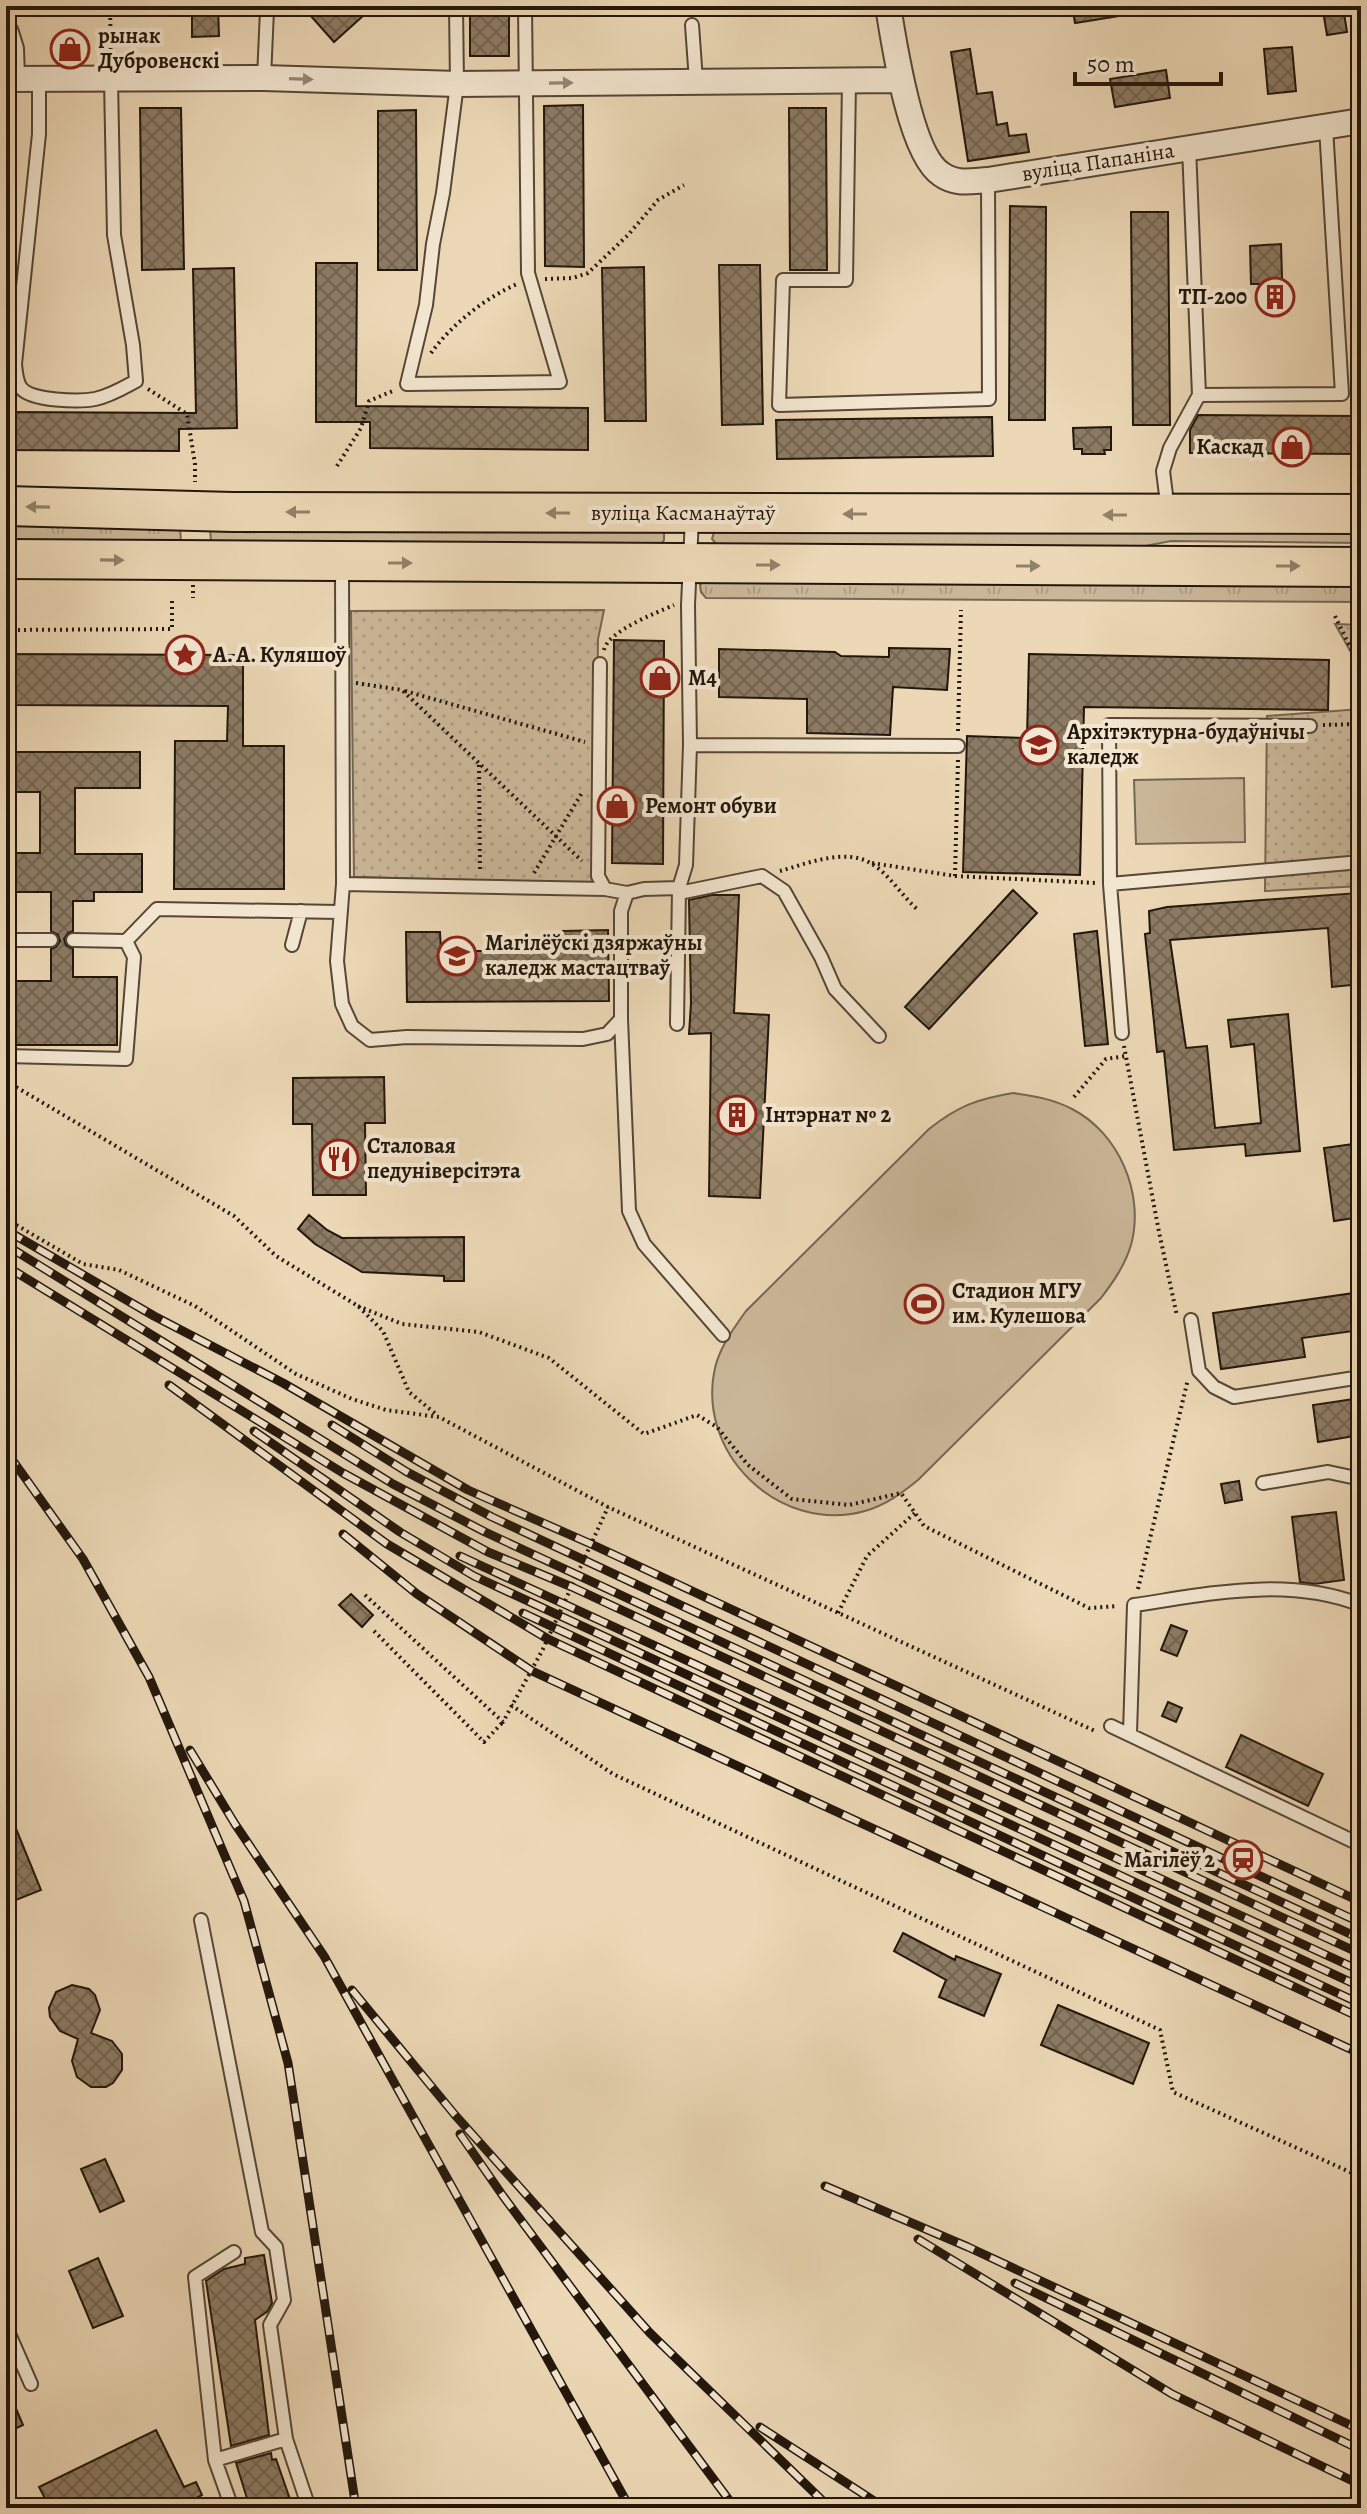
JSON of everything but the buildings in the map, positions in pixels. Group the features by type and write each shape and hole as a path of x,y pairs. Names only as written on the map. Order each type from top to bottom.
{"main road":[{"name":"вуліца Касманаўтаў","path":"6,506 233,512 1361,514"},
{"path":"6,559 1361,567"}],"street":[{"name":"вуліца Папаніна","path":"888,6 899,80 926,158 939,174 958,183 1361,121"},
{"path":"6,33 11,49 9,78 264,78 457,84 899,80"}],"lane":[{"path":"456,6 457,84 443,193 426,305 407,384 560,382 528,273 525,6"},
{"path":"264,78 267,10"},
{"path":"692,25 696,81"},
{"path":"39,79 39,134 16,377 22,389 35,398 93,400 115,393 136,381 114,235 111,80"},
{"path":"849,81 846,280 783,280 779,405 989,399 988,180"},
{"path":"1199,395 1342,394 1326,127"},
{"path":"1168,515 1163,471 1170,448 1199,395 1189,147"},
{"path":"677,1024 679,890 686,865 690,745 692,513"},
{"path":"342,562 343,884 337,961 342,1004 352,1026 370,1040 407,1037 583,1039 607,1034 621,1019"},
{"path":"600,664 598,876 605,889"},
{"path":"1122,1033 1110,884 1109,725 1310,726"},
{"path":"690,745 958,746"},
{"path":"1110,884 1361,862"},
{"path":"343,884 605,889 627,893 644,889 679,890 762,876 784,891 835,989 879,1036"},
{"path":"627,893 621,911 621,1019 629,1211 644,1244 723,1335"},
{"path":"73,940 126,941 157,909 339,912"},
{"path":"292,945 301,911"},
{"path":"6,940 51,940"},
{"path":"6,1056 126,1059 134,957 126,941"},
{"path":"1191,1320 1199,1371 1214,1387 1234,1397 1361,1377"},
{"path":"1263,1483 1328,1472 1361,1479"},
{"path":"1130,1733 1134,1605 1238,1590 1297,1589 1361,1605"},
{"path":"1109,1731 1130,1733 1361,1845"},
{"path":"201,1920 262,2232 276,2247 284,2300 270,2325 286,2439 309,2508"},
{"path":"232,2508 215,2460 195,2277 234,2252"},
{"path":"6,2327 31,2384"},
{"path":"215,2460 286,2439"}],"path":[{"path":"110,6 111,80"},
{"path":"136,381 187,414 195,464"},
{"path":"337,466 361,428 369,401 407,384"},
{"path":"6,630 172,629 172,599"},
{"path":"600,664 605,643 612,637 674,605"},
{"path":"1335,616 1352,651 1361,661"},
{"path":"1352,651 1361,652"},
{"path":"342,681 402,690 601,753 556,837 524,888"},
{"path":"402,690 598,876"},
{"path":"1310,726 1361,724"},
{"path":"479,765 480,887"},
{"path":"762,876 814,861 841,857 955,876 1110,884"},
{"path":"872,863 917,909"},
{"path":"1122,1033 1179,1328"},
{"path":"1074,1097 1106,1059 1126,1056"},
{"path":"6,1081 234,1216 276,1256 358,1306 402,1324 479,1332 549,1358 644,1434 697,1415 717,1427 748,1465 792,1499 849,1505 901,1493 924,1526 1089,1608 1134,1605 1188,1379 1186,1367"},
{"path":"6,1219 83,1264 119,1270 195,1306 296,1374 324,1387 386,1410 439,1417"},
{"path":"358,1306 383,1331 409,1392 439,1417 608,1507 838,1613 1109,1731"},
{"path":"374,1631 484,1742 503,1722 543,1649 608,1507"},
{"path":"838,1613 867,1556 915,1513"},
{"path":"365,1595 503,1722"},
{"path":"511,1705 613,1774 1160,2030 1173,2092 1361,2177"}],"green space":[{"path":"6,523 180,524 181,545 6,543"},
{"path":"210,524 664,531 664,540 658,549 211,545"},
{"path":"715,529 1361,530 1361,543 1171,541 1124,550 719,547 712,539"},
{"path":"707,577 1361,580 1361,602 706,598 700,585"},
{"path":"604,610 598,639 595,883 354,877 351,611"},
{"path":"1335,624 1361,625 1361,670"},
{"path":"1361,709 1361,886 1265,891 1267,716"},
{"path":"1244,778 1245,842 1136,844 1134,780"},
{"name":"Стадион МГУ им. Кулешова","path":"1013,1093 1051,1100 1072,1109 1103,1133 1115,1149 1131,1186 1134,1206 1131,1245 1119,1273 1101,1298 918,1480 893,1498 865,1511 833,1515 802,1511 774,1498 750,1480 730,1456 717,1427 712,1397 716,1364 729,1336 746,1311 929,1129 968,1105"}],"railway":[{"path":"6,1230 154,1316 283,1383 468,1490 591,1544 1361,1902"},
{"path":"6,1245 393,1484 485,1532 1361,1939"},
{"path":"6,1266 343,1473 488,1552 572,1587 1361,1954"},
{"path":"169,1385 387,1544 548,1639 1361,2018"},
{"path":"332,1425 407,1472 492,1517 1361,1923"},
{"path":"254,1431 400,1532 474,1576 1361,1987"},
{"path":"6,1451 83,1559 149,1677 244,1901 288,2063 356,2508"},
{"path":"343,1534 417,1594 532,1671 1361,2054"},
{"path":"460,1556 1361,1971"},
{"path":"523,1613 1361,2004"},
{"path":"190,1750 235,1824 324,1956 630,2508"},
{"path":"352,1990 455,2115 650,2333 830,2508"},
{"path":"460,2134 735,2508"},
{"path":"825,2186 968,2247 1361,2430"},
{"path":"918,2239 1172,2394 1361,2485"},
{"path":"1015,2283 1361,2450"},
{"path":"760,2427 885,2508"}],"place":[{"name":"рынак Дубровенскі","path":"70,49"},
{"name":"ТП-200","path":"1275,297"},
{"name":"Каскад","path":"1292,447"},
{"name":"А. А. Куляшоў","path":"185,655"},
{"name":"M4","path":"660,678"},
{"name":"Архітэктурна-будаўнічы каледж","path":"1039,745"},
{"name":"Ремонт обуви","path":"617,806"},
{"name":"Магілёўскі дзяржаўны каледж мастацтваў","path":"457,956"},
{"name":"Інтэрнат № 2","path":"737,1115"},
{"name":"Сталовая педуніверсітэта","path":"339,1159"},
{"name":"Стадион МГУ им. Кулешова","path":"924,1304"},
{"name":"Магілёў 2","path":"1243,1860"}]}
